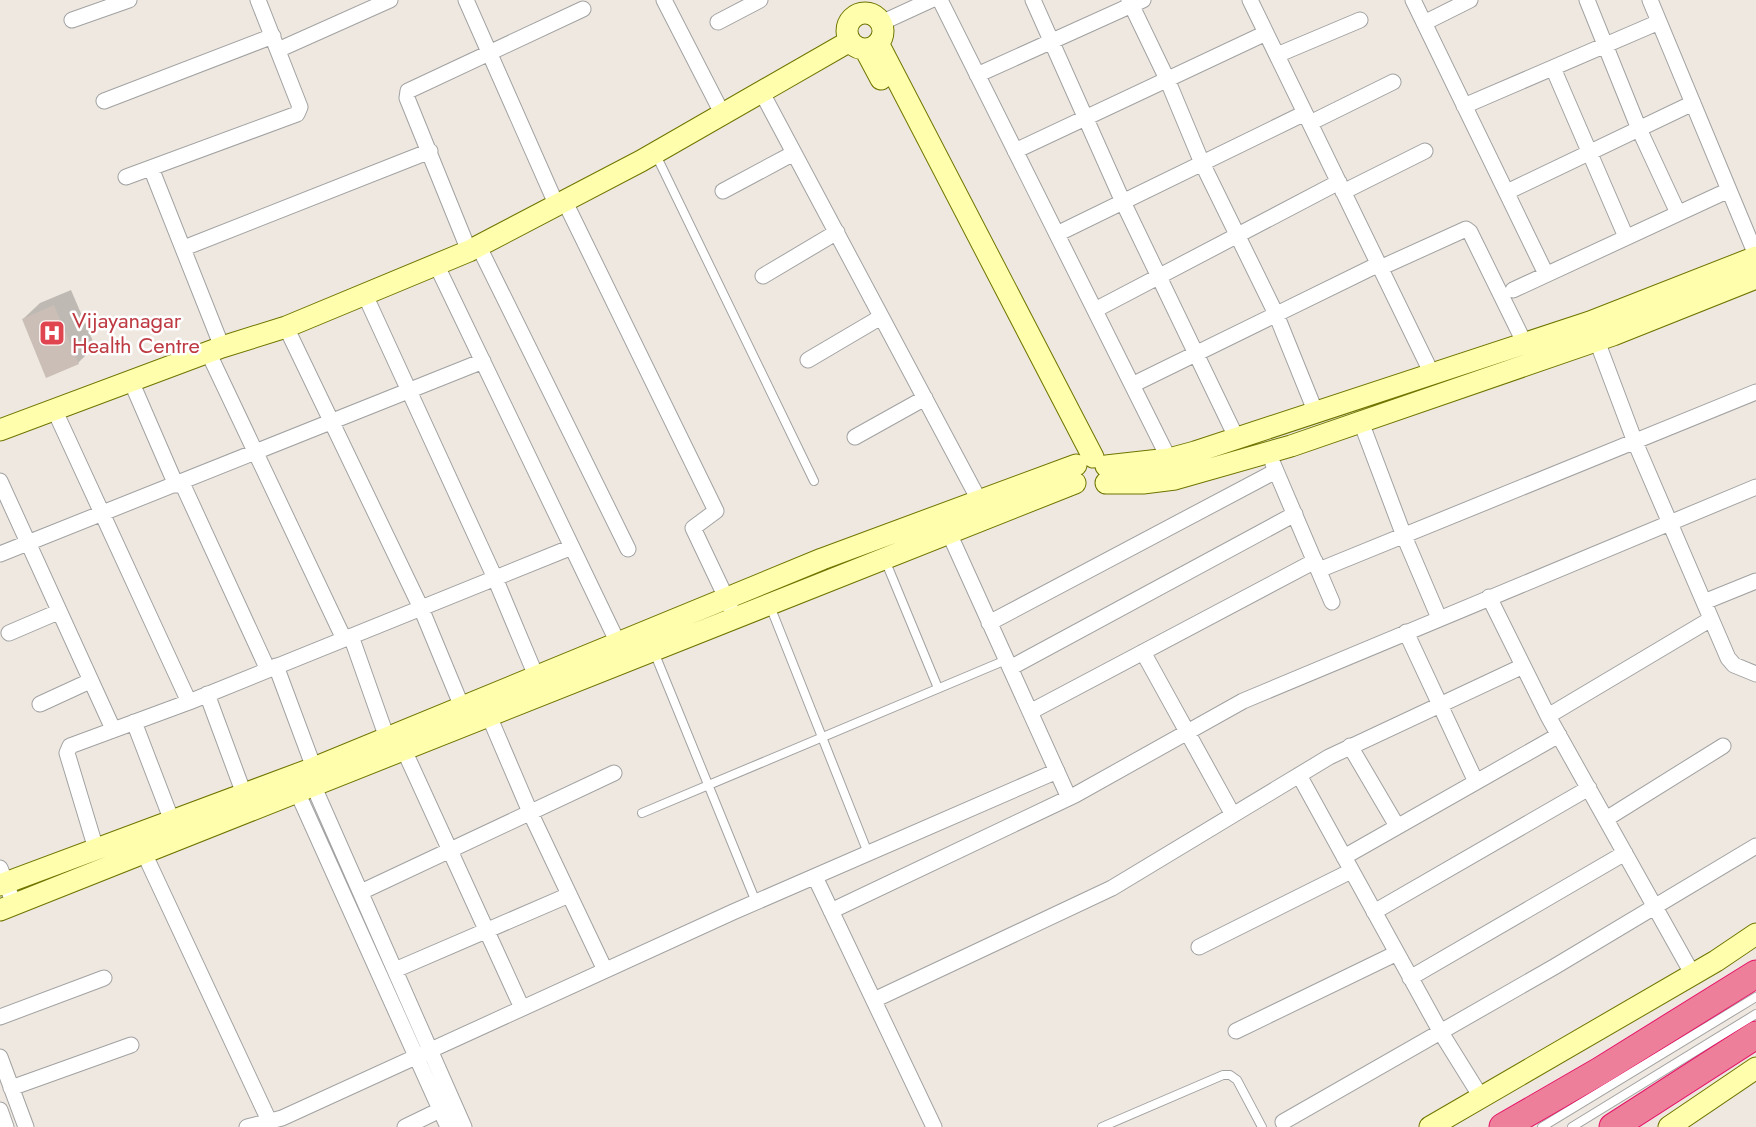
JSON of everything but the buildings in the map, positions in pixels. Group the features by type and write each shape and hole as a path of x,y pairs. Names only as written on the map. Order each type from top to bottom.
{"highway":[{"path":"1503,1127 1600,1071 1756,974"},
{"path":"1613,1127 1756,1035"}],"street":[{"path":"72,20 129,0"},
{"path":"126,177 297,114 300,106 258,0"},
{"path":"104,101 275,43 390,0"},
{"path":"466,0 561,204 716,511 693,528 736,618"},
{"path":"664,0 722,113"},
{"path":"718,22 760,0"},
{"path":"0,430 215,350 286,327 474,249 655,153 761,91 865,23 931,0"},
{"path":"940,0 1169,459"},
{"path":"1033,0 1123,202 1237,439"},
{"path":"1250,0 1432,374"},
{"path":"1413,0 1546,274"},
{"path":"1424,23 1470,0"},
{"path":"1587,0 1639,129 1678,213"},
{"path":"396,744 462,707 536,676 726,598 979,501 1089,469 1169,459 1237,439 1590,322 1756,256 1650,0"},
{"path":"977,75 1135,2 1202,163 1276,314 1316,413"},
{"path":"583,9 408,91 407,98 474,249 628,549"},
{"path":"1277,55 1360,20"},
{"path":"1464,106 1659,22"},
{"path":"865,23 1089,469"},
{"path":"1015,151 1266,33"},
{"path":"1553,68 1626,237"},
{"path":"1057,234 1202,163 1393,82"},
{"path":"761,91 979,501"},
{"path":"1507,192 1693,103"},
{"path":"1095,310 1237,236 1341,187 1425,151"},
{"path":"184,248 430,152"},
{"path":"723,191 794,153"},
{"path":"152,168 184,248 215,350 255,453 348,638 522,1008"},
{"path":"1513,290 1729,190"},
{"path":"1132,385 1276,314 1466,229 1470,232 1525,344"},
{"path":"763,276 837,232"},
{"path":"436,264 618,643"},
{"path":"989,623 1272,462 1361,422 1597,341 1756,278"},
{"path":"365,296 495,578 536,676"},
{"path":"807,360 881,317"},
{"path":"286,327 330,423 421,608 462,707"},
{"path":"1597,341 1635,442 1731,663 1756,674"},
{"path":"0,554 105,514 483,361"},
{"path":"131,381 179,484 272,668 305,779 423,1053 464,1127"},
{"path":"1030,712 1143,652 1317,565 1404,536 1756,392"},
{"path":"855,437 925,398"},
{"path":"54,409 105,514 189,702"},
{"path":"1361,422 1404,536 1439,618"},
{"path":"305,779 244,794 96,849 2,878 7,907 144,853 305,779 396,744 489,716 949,533 1089,469 1143,483 1272,462"},
{"path":"1272,462 1332,602"},
{"path":"0,481 113,729"},
{"path":"831,911 1069,798 1243,701 1756,487"},
{"path":"1008,664 1295,514"},
{"path":"949,533 1069,798"},
{"path":"96,849 68,749 74,744 189,702 572,547"},
{"path":"1704,602 1756,581"},
{"path":"1489,597 1548,716 1693,975"},
{"path":"9,633 58,612"},
{"path":"1548,716 1711,619"},
{"path":"1406,632 1438,705 1476,782"},
{"path":"1143,652 1233,815"},
{"path":"874,1000 1112,888 1350,746 1523,666"},
{"path":"40,704 90,681"},
{"path":"207,694 244,794"},
{"path":"489,716 530,812 605,970"},
{"path":"134,722 172,821"},
{"path":"1199,947 1348,864 1397,826 1559,735"},
{"path":"1350,746 1397,826"},
{"path":"1606,819 1723,746"},
{"path":"247,1127 271,1124 756,902 1057,771"},
{"path":"361,892 614,773"},
{"path":"1299,775 1440,1032 1481,1097"},
{"path":"305,779 361,892 395,970 440,1110 448,1127"},
{"path":"1374,912 1588,788"},
{"path":"1283,1122 1756,846"},
{"path":"144,853 271,1124"},
{"path":"1410,978 1625,853"},
{"path":"815,877 934,1127"},
{"path":"395,970 569,894"},
{"path":"1430,1127 1693,975 1756,934"},
{"path":"1236,1031 1397,953"},
{"path":"0,1017 104,978"},
{"path":"11,1088 131,1045"},
{"path":"0,1057 26,1127"},
{"path":"1678,1124 1756,1068"},
{"path":"0,1110 6,1127"},
{"path":"405,1127 440,1110"}],"lane":[{"path":"655,153 814,481"},
{"path":"884,559 938,688"},
{"path":"770,604 868,853"},
{"path":"653,650 756,902"},
{"path":"642,813 938,688 1008,664"},
{"path":"1542,1127 1756,997"},
{"path":"1572,1127 1756,1014"},
{"path":"1102,1127 1223,1075 1230,1075 1237,1080 1263,1127"}],"place":[{"name":"Vijayanagar Health Centre","path":"52,333"}]}
